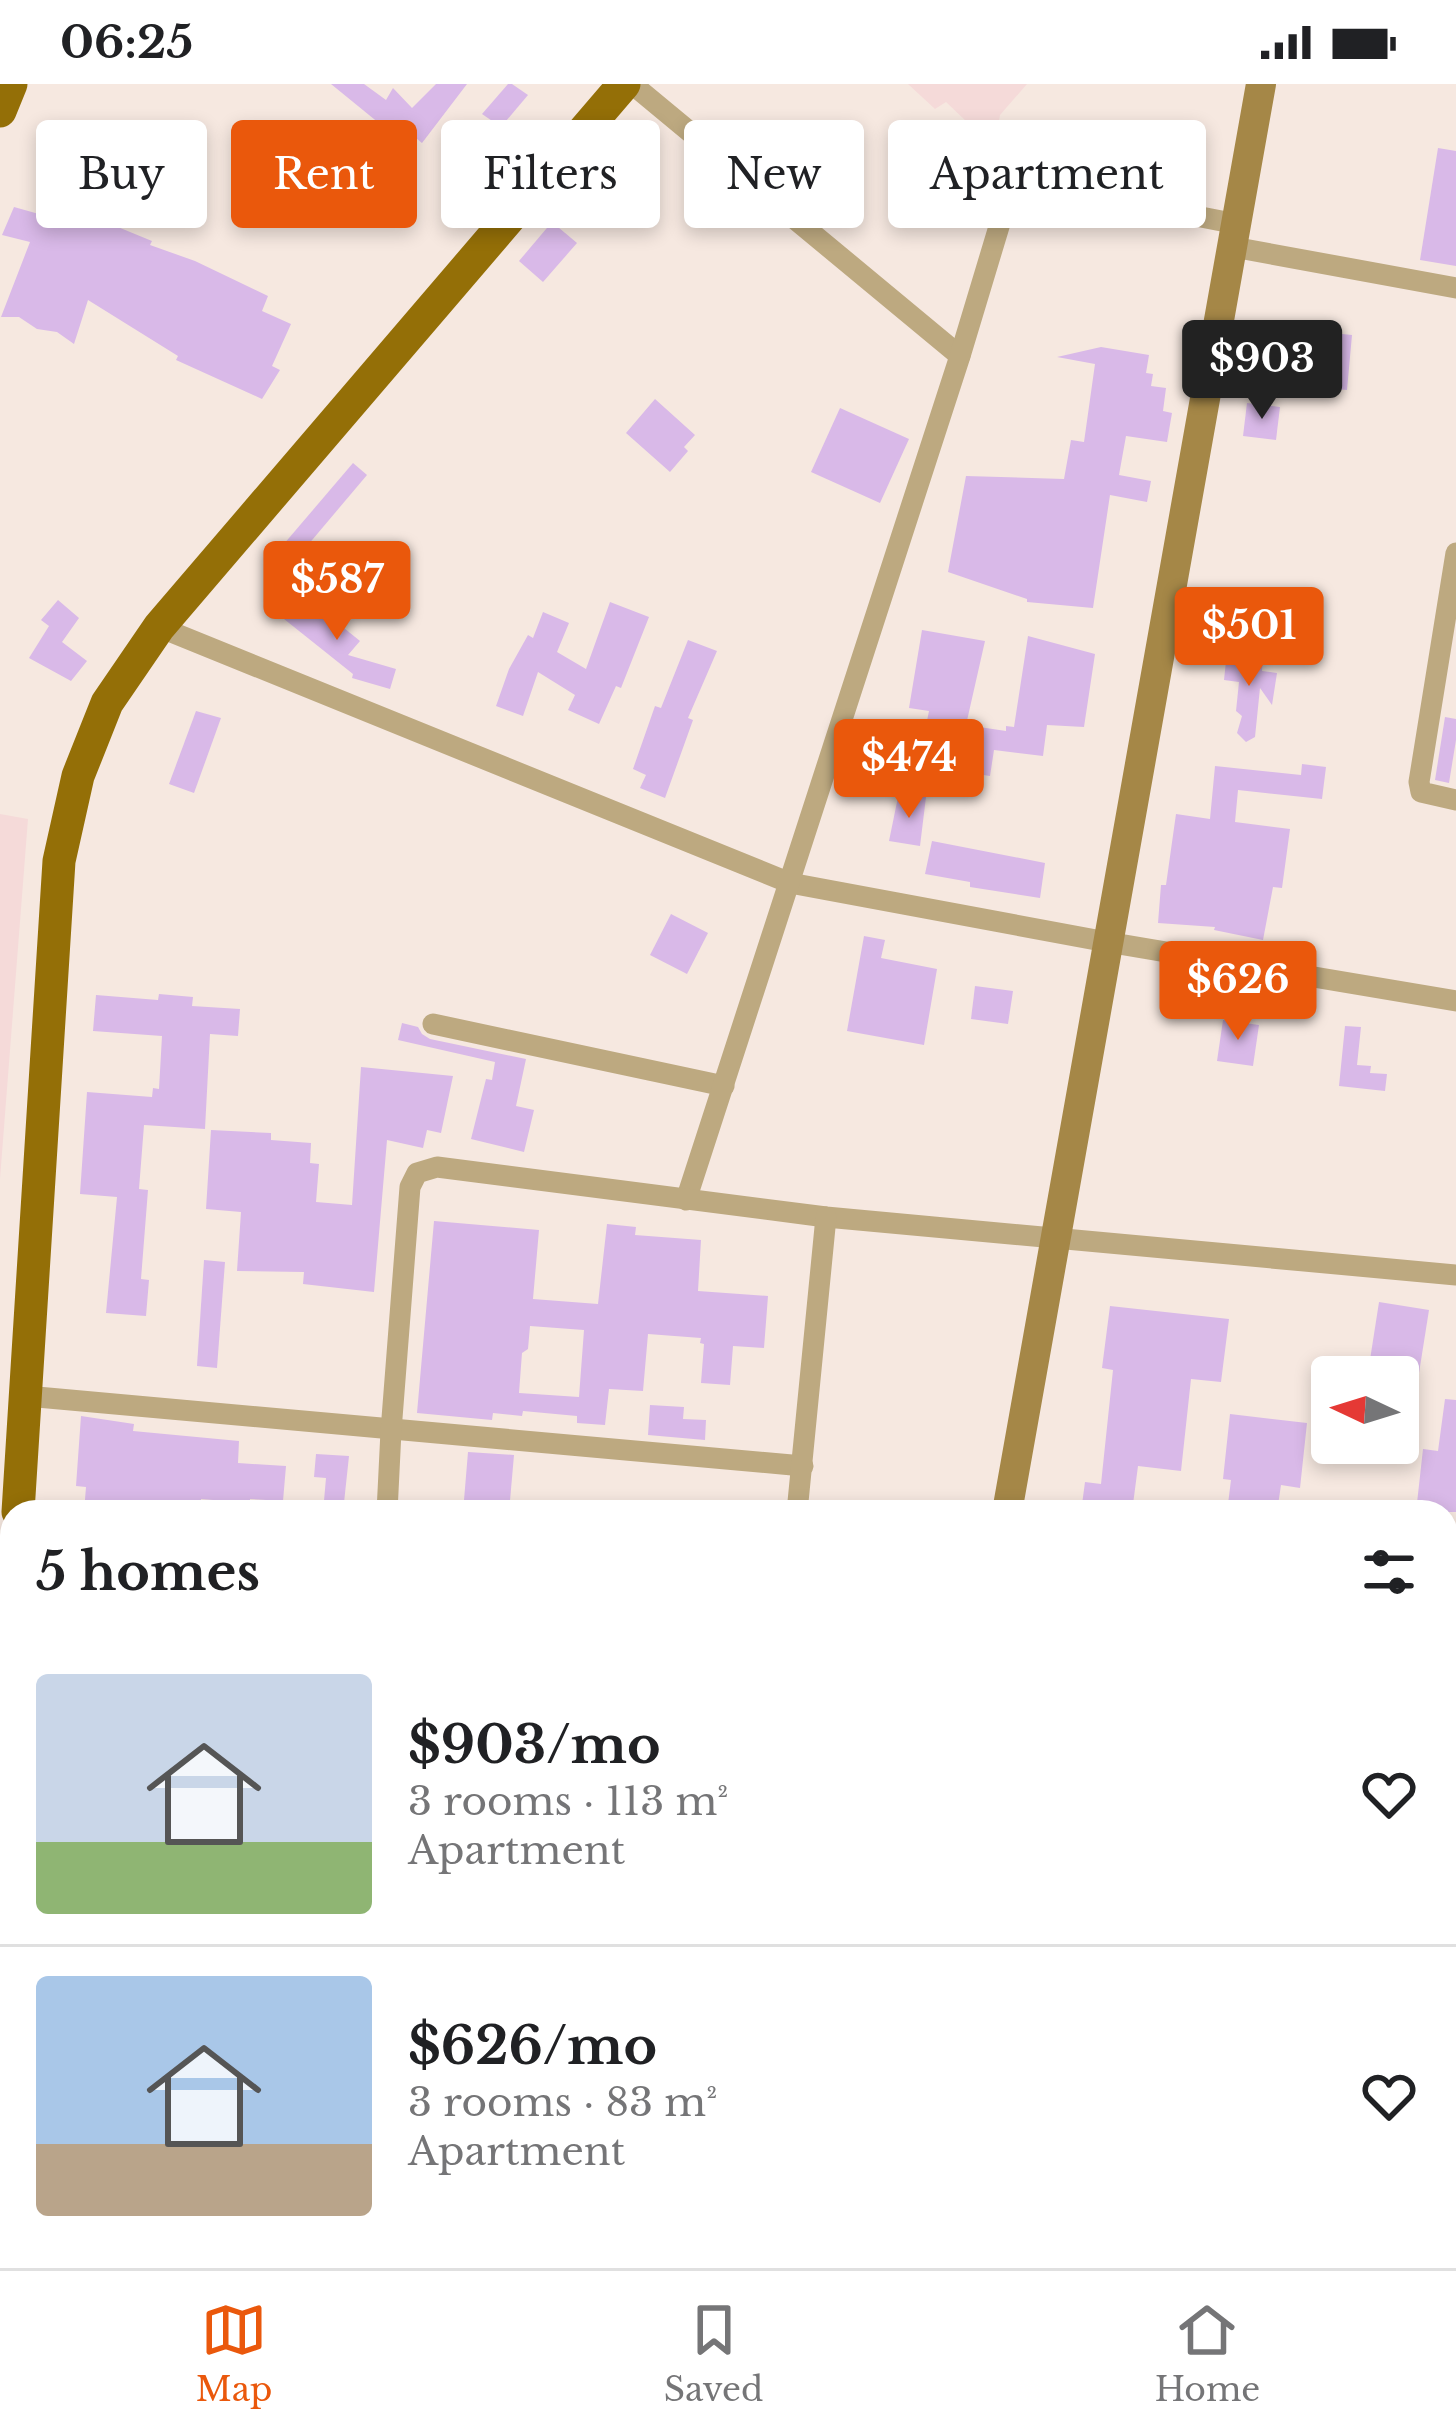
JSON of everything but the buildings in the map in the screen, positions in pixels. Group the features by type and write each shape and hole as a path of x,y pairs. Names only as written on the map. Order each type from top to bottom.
{"main road":[{"path":"0,111 11,84"},
{"path":"17,1500 11,1444 26,1396 59,861 79,776 107,703 159,626 628,84"}],"street":[{"path":"628,84 960,356"},
{"path":"1009,1500 1261,84"},
{"path":"686,1200 1015,186 1031,184 1456,288"},
{"path":"1456,553 1419,782 1420,792 1456,800"},
{"path":"159,626 790,883 1456,1001"},
{"path":"433,1024 724,1086"},
{"path":"388,1500 410,1187 417,1173 437,1167 826,1217 1456,1275"},
{"path":"799,1500 826,1217"},
{"path":"26,1396 803,1466"}],"shaded area":[{"path":"908,84 1027,84 999,120 965,120 946,102 935,109"},
{"path":"0,814 28,819 0,1179"}]}
